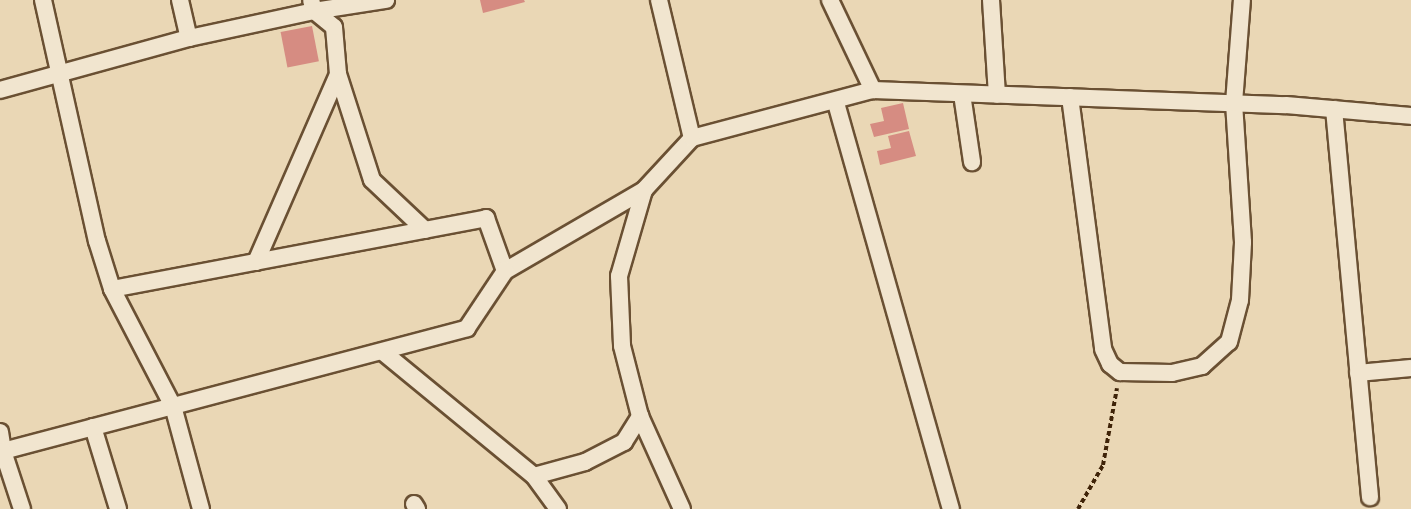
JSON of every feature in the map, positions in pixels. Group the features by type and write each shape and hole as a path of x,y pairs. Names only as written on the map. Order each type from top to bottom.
{"street":[{"path":"43,0 97,241 112,290 172,406 201,509"},
{"path":"180,0 189,38"},
{"path":"0,90 59,71 312,5 386,0"},
{"path":"658,0 692,138"},
{"path":"830,0 873,90"},
{"path":"991,0 998,95"},
{"path":"1070,97 1103,349 1110,364 1120,372 1172,373 1202,366 1228,342 1240,300 1243,243 1234,103 1242,0"},
{"path":"312,5 334,27 338,74 372,180 425,230"},
{"path":"256,262 338,74"},
{"path":"2,451 467,328 505,272 644,190 692,138 836,103 873,90 1234,103 1411,116"},
{"path":"962,94 972,162"},
{"path":"836,103 951,509"},
{"path":"1334,109 1370,497"},
{"path":"644,190 619,276 622,346 640,416 682,509"},
{"path":"112,290 486,218 505,272"},
{"path":"383,352 534,476 558,509"},
{"path":"1358,373 1411,368"},
{"path":"534,476 585,462 624,442 640,416"},
{"path":"93,427 118,509"},
{"path":"0,432 2,451 22,509"}],"path":[{"path":"1078,509 1103,465 1120,372"}],"building":[{"path":"480,0 524,0 525,2 483,13"},
{"path":"312,26 319,61 287,67 281,32"},
{"path":"903,103 909,129 874,137 870,124 884,121 881,108"},
{"path":"909,131 916,156 880,165 877,151 891,148 888,136"}]}
